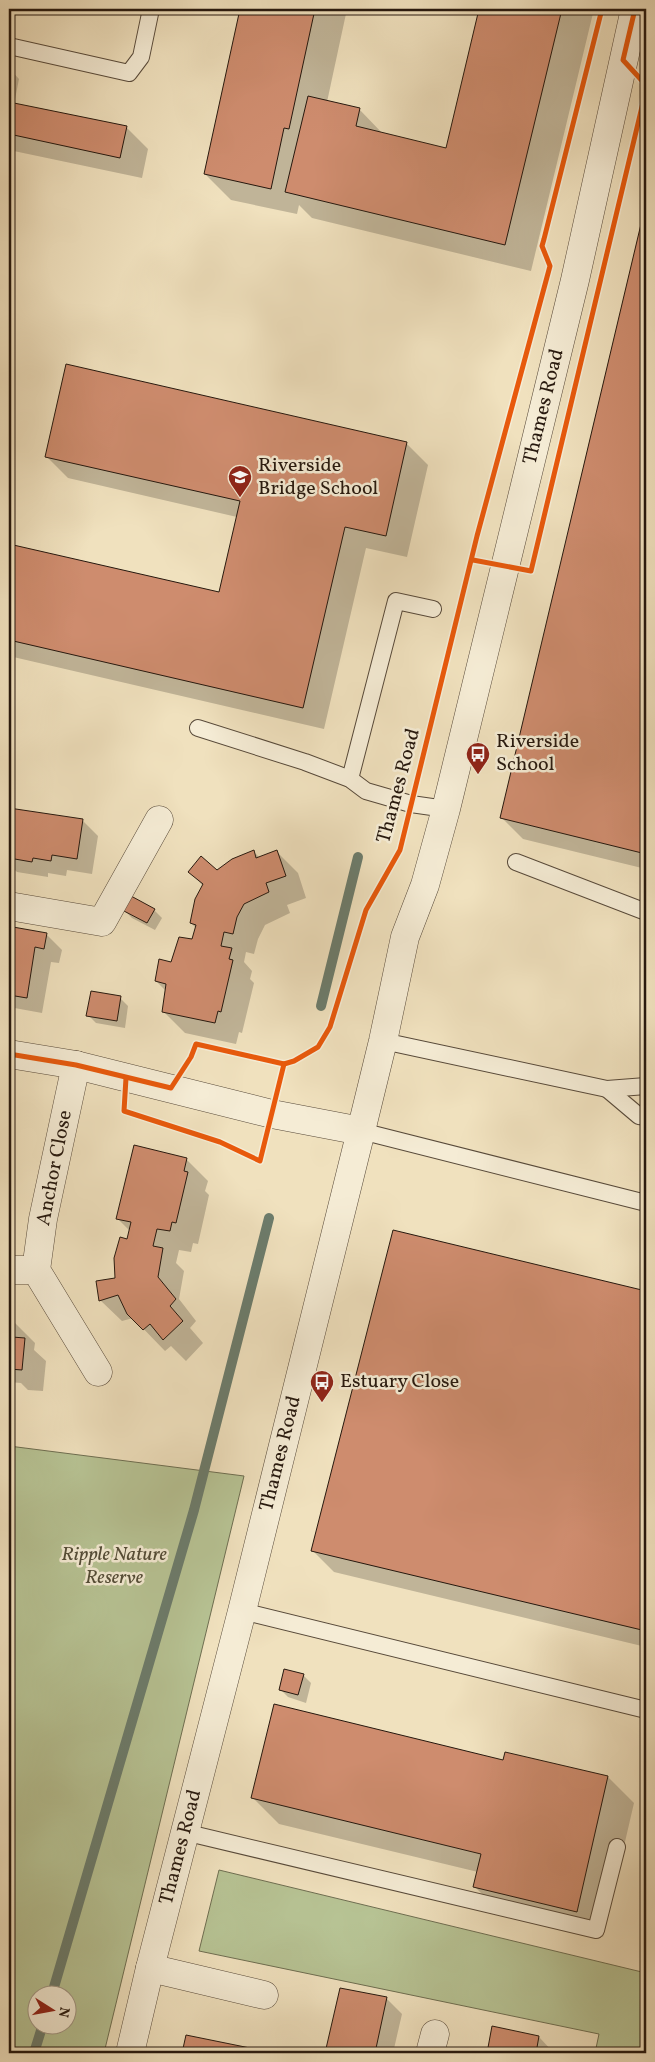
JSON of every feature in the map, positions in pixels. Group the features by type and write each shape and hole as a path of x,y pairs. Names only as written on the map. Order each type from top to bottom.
{"street":[{"name":"Thames Road","path":"130,2053 361,1131 383,1041 405,937 425,885 446,809 575,280 634,9"},
{"path":"9,906 102,922 158,820"},
{"path":"9,1054 76,1066 272,1114 361,1131"},
{"name":"Anchor Close","path":"36,1270 43,1219 76,1066"},
{"path":"9,1270 36,1270 98,1372"},
{"path":"150,1968 264,1995"}],"lane":[{"path":"9,46 129,73 141,57 151,9"},
{"path":"350,779 396,601 433,609"},
{"path":"198,728 306,762 350,779 366,791 411,804 446,809"},
{"path":"516,862 646,912"},
{"path":"383,1041 607,1089 646,1086"},
{"path":"607,1089 639,1116 646,1118"},
{"path":"361,1131 646,1203"},
{"path":"242,1611 646,1710"},
{"path":"184,1832 596,1930 616,1847"}],"green space":[{"name":"Ripple Nature Reserve","path":"9,1446 244,1476 104,2053 9,2053"},
{"path":"219,1870 646,1973 646,2053 595,2053 599,2034 199,1951"}],"building":[{"path":"240,9 315,9 289,129 284,128 271,189 204,174"},
{"path":"479,9 562,9 505,245 285,192 308,96 360,108 356,126 446,148"},
{"path":"9,102 127,126 120,158 9,134"},
{"path":"646,203 646,854 500,818"},
{"path":"66,364 407,442 386,536 345,527 303,708 9,640 9,544 219,592 240,501 45,457"},
{"path":"9,808 83,819 77,859 52,855 51,861 33,858 32,862 9,858"},
{"path":"254,850 256,858 277,850 286,876 266,883 269,892 244,904 237,917 233,934 224,932 221,946 232,948 229,959 233,960 221,1012 218,1011 215,1023 162,1012 166,984 155,981 159,959 171,962 179,937 192,939 196,925 190,923 195,899 203,884 188,872 201,856 217,870 232,859"},
{"path":"131,896 155,909 147,923 122,910"},
{"path":"13,927 47,933 44,949 35,947 27,998 9,995 9,938 11,939"},
{"path":"91,991 121,996 117,1021 86,1016"},
{"path":"134,1145 187,1158 184,1171 188,1172 176,1223 172,1222 170,1231 157,1229 153,1246 163,1248 158,1277 176,1299 170,1306 183,1321 163,1340 150,1324 143,1330 127,1314 118,1295 99,1301 96,1281 115,1278 114,1258 120,1237 127,1239 131,1222 116,1219"},
{"path":"393,1230 646,1291 646,1631 311,1551"},
{"path":"9,1319 14,1320 12,1337 25,1338 22,1370 9,1369"},
{"path":"284,1669 304,1674 298,1695 279,1690"},
{"path":"274,1704 503,1760 505,1752 608,1776 577,1912 473,1887 481,1854 251,1798"},
{"path":"340,1988 387,1997 375,2053 325,2053"},
{"path":"492,2026 539,2036 536,2053 487,2053"},
{"path":"186,2035 250,2048 249,2053 182,2053"}],"waterway":[{"path":"321,1006 358,857"},
{"path":"55,1984 194,1510 269,1218"},
{"path":"34,2053 40,2034"}],"cycle path":[{"path":"9,1054 76,1065 171,1088 191,1057 196,1044 284,1064 294,1061 318,1047 330,1027 366,910 400,850 477,536 550,266 542,246 602,9"},
{"path":"635,9 623,60 646,85"},
{"path":"473,560 531,571 646,90"},
{"path":"126,1078 124,1111 220,1142 260,1161 284,1064"}],"place":[{"name":"Riverside Bridge School","path":"240,498"},
{"name":"Riverside School","path":"478,775"},
{"name":"Estuary Close","path":"322,1403"}]}
